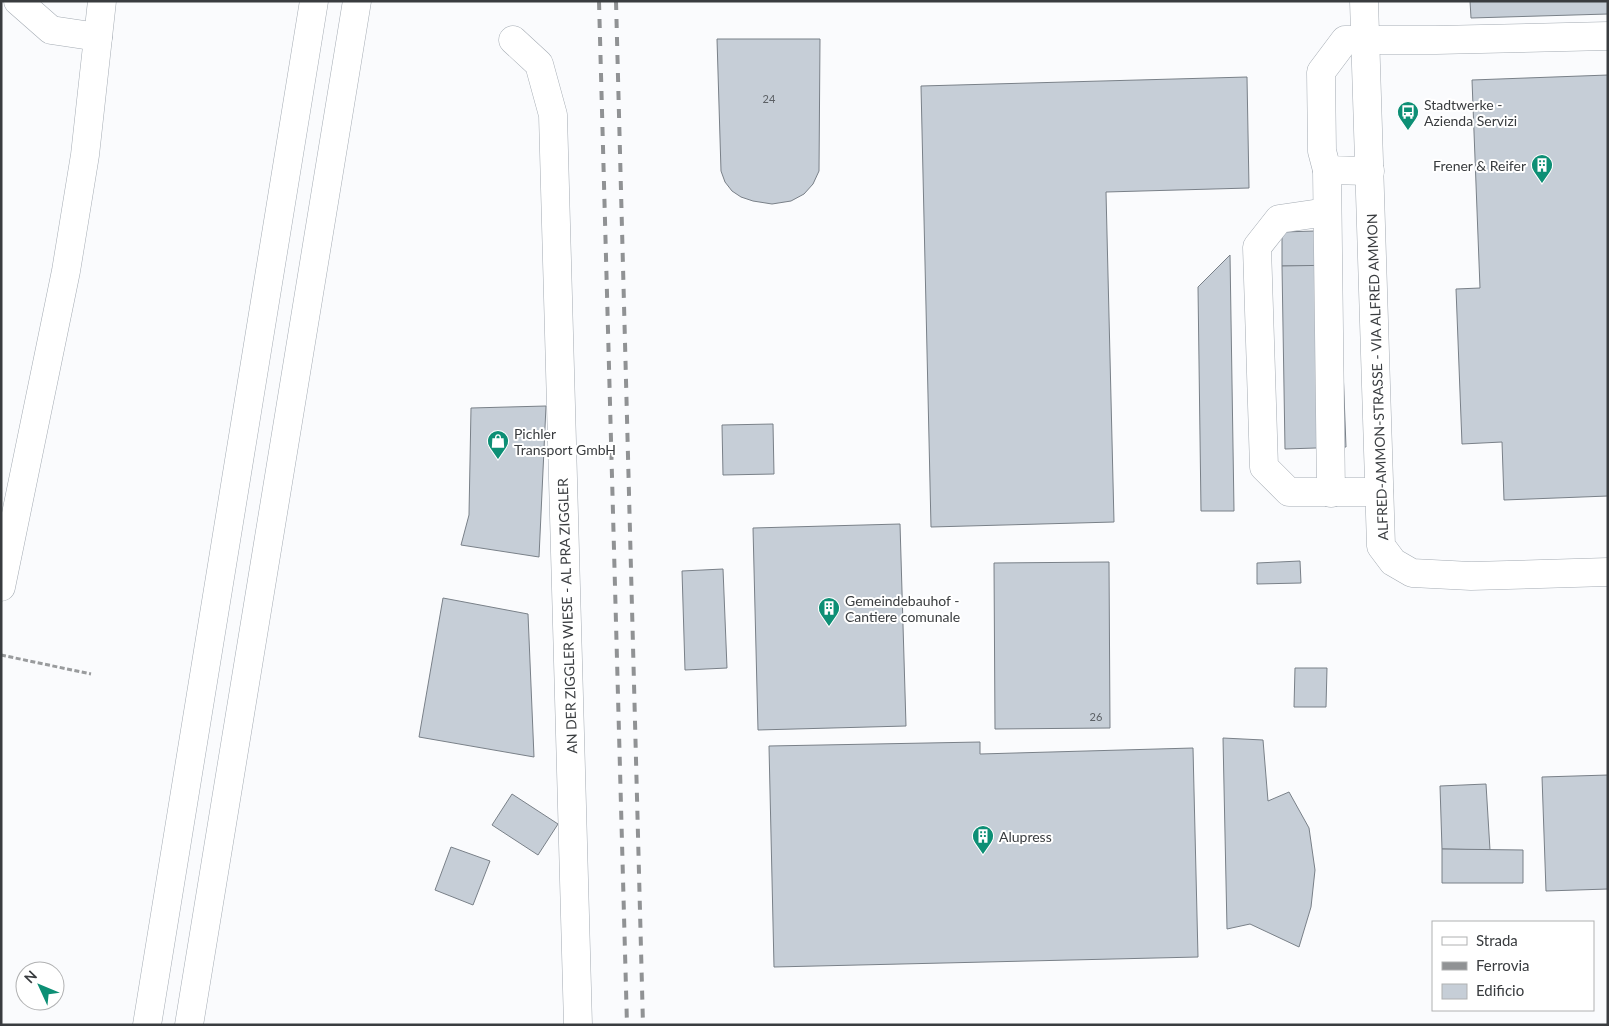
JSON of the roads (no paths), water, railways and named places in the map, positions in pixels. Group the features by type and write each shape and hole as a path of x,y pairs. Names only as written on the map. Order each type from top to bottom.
{"main road":[{"path":"18,1 51,30 98,37"},
{"path":"1,587 66,271 85,155 102,1"},
{"path":"146,1025 314,1"},
{"path":"189,1025 357,1"},
{"name":"ALFRED-AMMON-STRASSE - VIA ALFRED AMMON","path":"1364,1 1381,546 1393,562 1412,573 1471,576 1608,572"},
{"path":"1331,493 1327,170 1322,151 1321,72 1344,40 1608,36"},
{"name":"AN DER ZIGGLER WIESE - AL PRA ZIGGLER","path":"512,40 539,64 553,115 578,1025"},
{"path":"1327,170 1370,171"},
{"path":"1327,212 1279,220 1257,247 1264,467 1289,492 1380,492"}],"railway":[{"path":"599,1 627,1025"},
{"path":"616,1 643,1025"}],"place":[{"name":"Stadtwerke - Azienda Servizi","path":"1408,131"},
{"name":"Frener & Reifer","path":"1542,184"},
{"name":"Pichler Transport GmbH","path":"498,460"},
{"name":"Gemeindebauhof - Cantiere comunale","path":"829,627"},
{"name":"Alupress","path":"983,855"}]}
